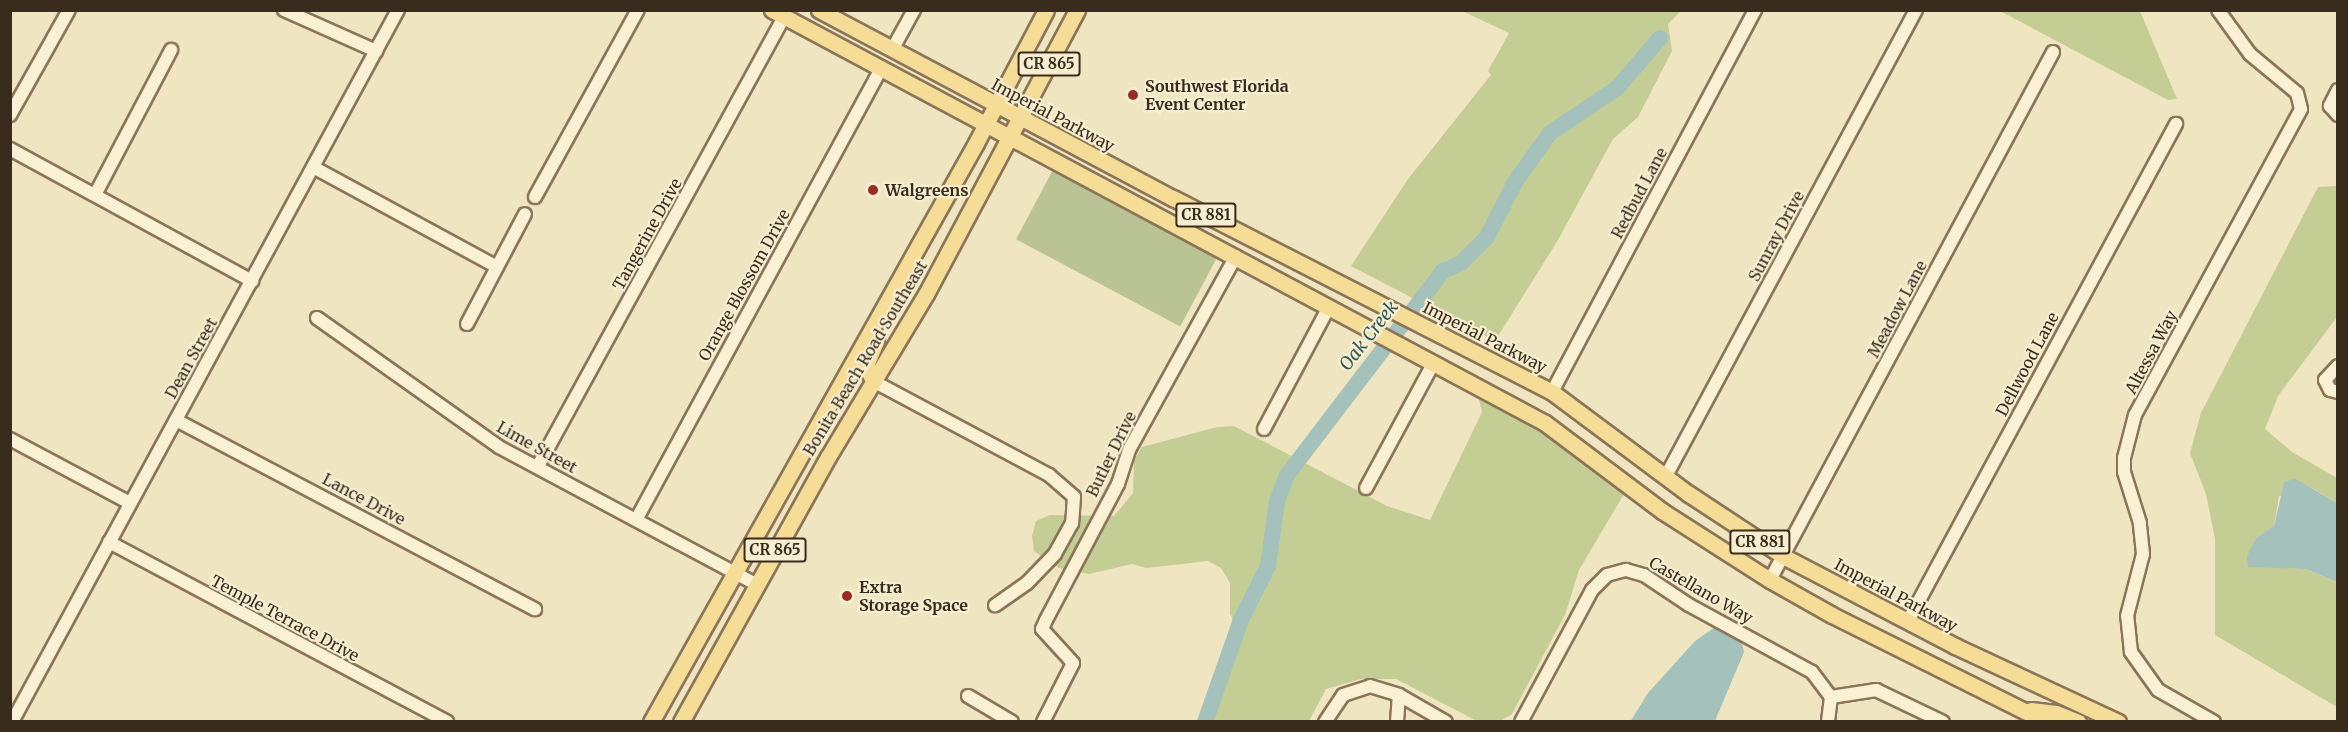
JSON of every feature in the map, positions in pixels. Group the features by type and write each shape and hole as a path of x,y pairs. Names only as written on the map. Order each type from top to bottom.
{"main road":[{"name":"Imperial Parkway","path":"819,10 1020,117 1552,392 1666,476 1783,556 1908,621 2118,722"},
{"name":"Bonita Beach Road Southeast","path":"651,722 732,571 997,105 1046,10"},
{"name":"Bonita Beach Road Southeast","path":"681,722 756,584 926,294 1077,10"},
{"path":"778,14 987,123"},
{"name":"CR 881","path":"987,123 1545,423 1662,511 1770,580 2047,722"},
{"path":"1236,256 1250,248 1282,253"},
{"path":"873,381 867,374 868,355 905,288 908,264"},
{"path":"1329,307 1335,280"},
{"path":"2019,709 2046,710 2078,722"}],"street":[{"path":"10,115 69,10"},
{"path":"284,10 376,51"},
{"name":"Dean Street","path":"12,722 398,10"},
{"path":"535,197 638,10"},
{"path":"892,50 914,10"},
{"name":"Redbud Lane","path":"1552,392 1755,10"},
{"name":"Sunray Drive","path":"1666,476 1916,10"},
{"name":"Altessa Way","path":"2214,722 2158,690 2131,652 2127,616 2143,554 2140,523 2124,472 2124,458 2135,416 2301,109 2297,93 2250,54 2218,10"},
{"name":"Tangerine Drive","path":"538,466 778,14"},
{"path":"95,195 171,50"},
{"name":"Meadow Lane","path":"1770,580 2053,52"},
{"name":"Orange Blossom Drive","path":"636,520 882,67"},
{"path":"2337,90 2330,106 2337,115"},
{"name":"Dellwood Lane","path":"1908,621 2176,124"},
{"path":"10,149 252,281"},
{"path":"313,167 497,267"},
{"path":"467,324 525,214"},
{"name":"Butler Drive","path":"1042,722 1073,663 1042,628 1118,484 1130,448 1236,256"},
{"path":"1264,429 1329,307"},
{"name":"Lime Street","path":"317,318 486,439 756,584"},
{"path":"1366,488 1433,364"},
{"path":"2337,366 2325,380 2330,390 2337,392"},
{"path":"873,381 1048,475 1074,497 1072,523 1055,554 1027,583 995,605"},
{"name":"Lance Drive","path":"176,420 535,609"},
{"path":"10,439 130,503"},
{"name":"Temple Terrace Drive","path":"109,542 447,722"},
{"name":"Castellano Way","path":"1521,722 1592,590 1601,579 1620,571 1644,575 1689,604 1812,672 1831,697"},
{"path":"1325,722 1337,701 1357,688 1377,687 1399,695 1446,722"},
{"path":"1828,722 1831,697 1876,690 1943,722"},
{"path":"1397,722 1399,695"},
{"path":"968,696 1012,722"}],"green space":[{"path":"1462,11 1681,11 1668,24 1672,51 1638,117 1613,139 1558,240 1495,341 1351,266 1408,179 1491,75 1488,71 1509,33"},
{"path":"2000,11 2140,11 2177,99 2168,100"},
{"path":"1055,166 1219,253 1180,327 1016,239"},
{"path":"2337,186 2337,317 2278,396 2265,429 2292,452 2337,478 2337,503 2312,488 2279,496 2274,526 2257,537 2248,566 2306,569 2337,582 2337,707 2215,635 2215,539 2206,494 2190,453 2201,413 2318,187"},
{"path":"1478,396 1525,420 1624,494 1579,570 1565,615 1512,714 1500,721 1477,721 1396,679 1361,679 1326,689 1309,721 1198,721 1234,643 1236,627 1230,614 1230,583 1221,568 1208,561 1146,568 1132,564 1089,574 1059,568 1034,551 1032,536 1036,521 1050,515 1114,516 1133,493 1134,460 1142,447 1217,427 1234,426 1387,506 1430,520 1482,412"}],"water":[{"path":"2294,478 2337,503 2337,582 2306,569 2248,567 2247,556 2257,537 2274,526 2284,483"},
{"path":"1718,625 1740,635 1744,652 1715,721 1630,722 1648,693 1695,641"}],"waterway":[{"name":"Oak Creek","path":"1205,722 1241,620 1268,566 1277,501 1287,475 1443,271 1461,263 1487,237 1515,182 1550,133 1617,88 1660,38"}],"place":[{"name":"Southwest Florida Event Center","path":"1133,95"},
{"name":"Walgreens","path":"873,190"},
{"name":"Extra Storage Space","path":"847,596"}]}
